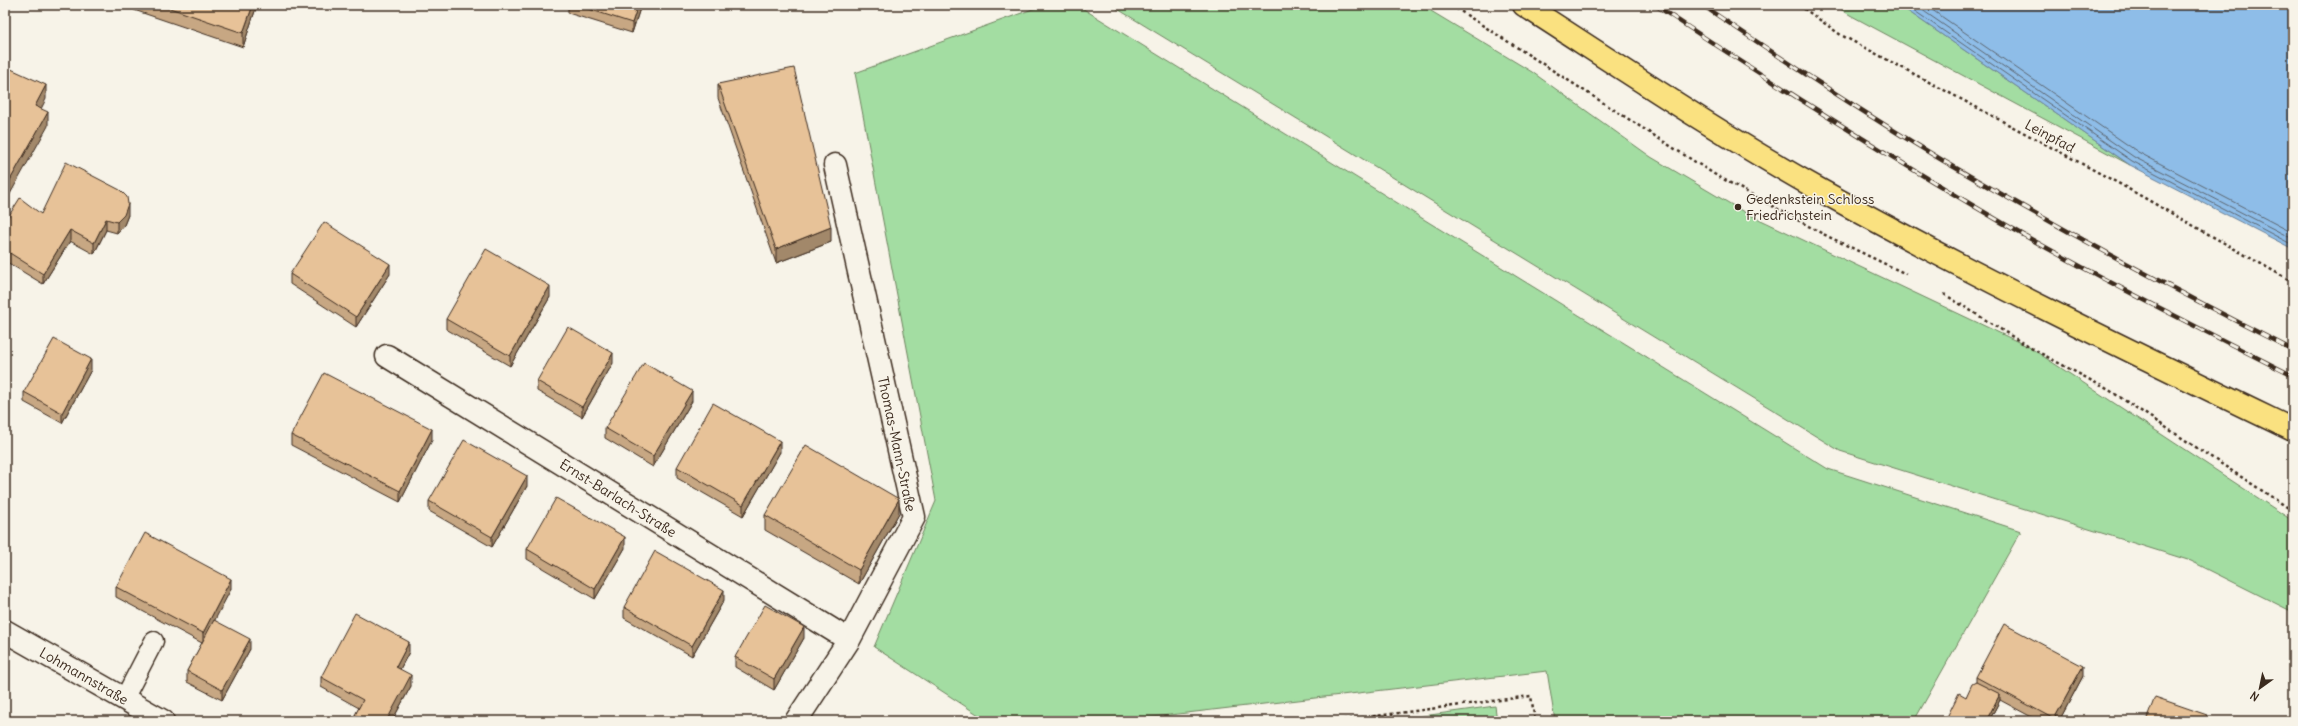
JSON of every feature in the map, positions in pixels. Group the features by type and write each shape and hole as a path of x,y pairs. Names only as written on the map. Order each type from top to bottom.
{"main road":[{"path":"1524,5 1686,109 1819,190 1996,284 2293,430"}],"street":[{"name":"Thomas-Mann-Straße","path":"796,721 848,640 914,517 835,165"},
{"name":"Ernst-Barlach-Straße","path":"387,356 848,640"},
{"name":"Lohmannstraße","path":"5,630 163,721"}],"lane":[{"path":"124,699 154,641"}],"path":[{"path":"1451,5 1714,174 1823,234 1907,275"},
{"name":"Leinpfad","path":"1799,5 1841,35 2118,183 2293,282"},
{"path":"1941,292 2029,347 2109,390 2293,511"},
{"path":"1337,721 1531,696 1535,721"}],"green space":[{"path":"1044,5 1077,5 1828,469 2021,531 1914,721 1555,721 1547,671 1118,721 988,721 874,647 936,501 855,73"},
{"path":"1111,5 1421,5 1532,72 1651,157 1744,212 2029,347 2293,521 2293,612 2191,561 1840,451"},
{"path":"1834,5 1899,5 2130,165 1850,15"},
{"path":"1495,706 1497,721 1387,721"}],"water":[{"path":"1899,5 2293,5 2293,249 2130,165"}],"building":[{"path":"161,5 253,5 243,33"},
{"path":"576,5 638,5 632,23"},
{"path":"794,68 831,227 776,249 718,84"},
{"path":"11,69 46,85 35,106 48,112 5,189 5,78"},
{"path":"66,162 120,190 127,197 128,204 124,215 117,222 106,219 94,243 70,230 43,274 5,250 5,222 20,198 41,214"},
{"path":"324,222 390,264 356,317 290,274"},
{"path":"486,249 550,286 510,356 446,319"},
{"path":"568,327 613,353 582,407 537,381"},
{"path":"54,339 91,359 62,413 24,392"},
{"path":"644,363 692,391 653,456 605,428"},
{"path":"324,373 432,429 400,491 291,435"},
{"path":"713,403 780,441 743,505 677,467"},
{"path":"464,440 527,476 492,537 429,501"},
{"path":"806,445 899,499 859,570 765,515"},
{"path":"556,498 625,537 595,589 527,549"},
{"path":"145,533 231,579 203,633 116,587"},
{"path":"655,551 724,590 692,646 624,607"},
{"path":"765,605 804,627 774,679 735,657"},
{"path":"355,613 409,642 396,667 411,675 388,718 381,721 366,721 355,715 363,700 321,677"},
{"path":"214,620 250,639 222,690 187,671"},
{"path":"2004,624 2083,666 2054,719 1976,677"},
{"path":"1976,682 2000,694 1986,721 1955,721 1947,717 1959,693 1966,697 1972,684"},
{"path":"2155,697 2207,715 2205,721 2146,721"}],"railway":[{"path":"1655,5 1826,116 2001,222 2109,282 2293,376"},
{"path":"1702,5 1851,103 1942,160 2116,258 2293,350"}],"place":[{"name":"Gedenkstein Schloss Friedrichstein","path":"1738,207"}]}
